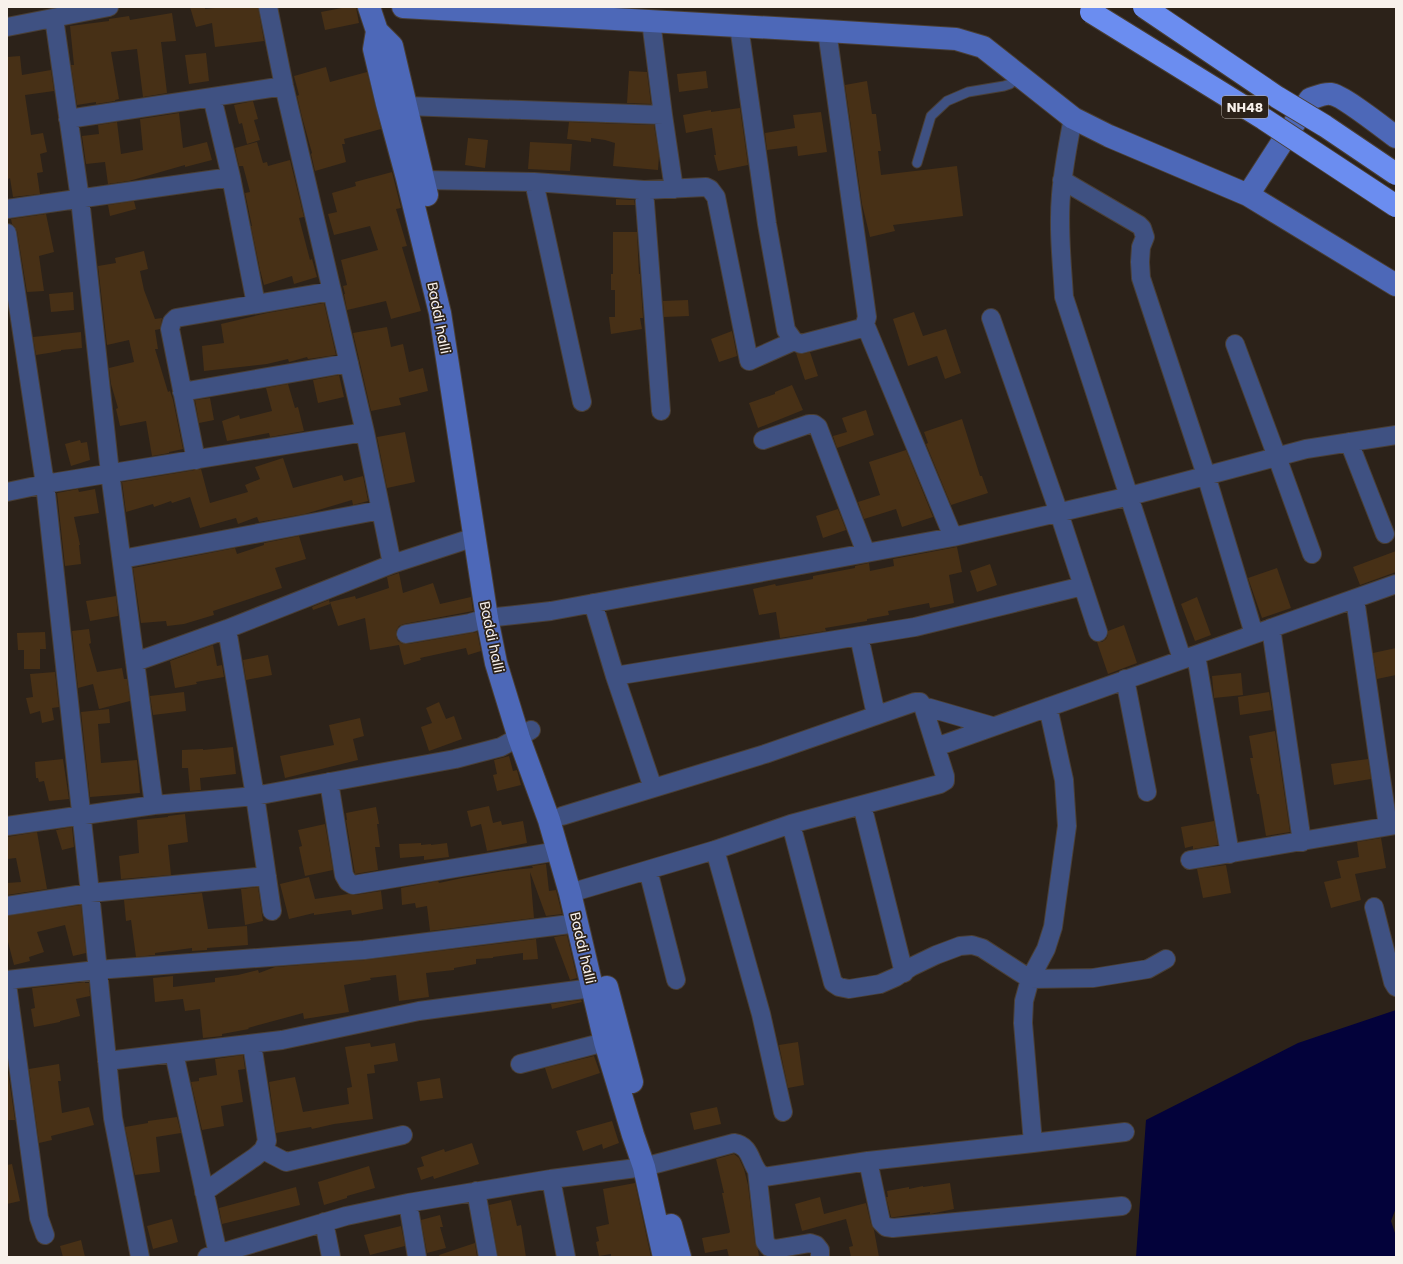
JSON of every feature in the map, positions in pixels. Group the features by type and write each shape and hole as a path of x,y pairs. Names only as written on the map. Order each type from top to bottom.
{"highway":[{"name":"NH48","path":"1144,7 1277,97 1396,174"},
{"name":"NH48","path":"1092,12 1264,119 1396,206"}],"street":[{"path":"7,27 109,7"},
{"path":"268,7 284,86 365,432 392,564"},
{"name":"Baddi halli","path":"369,7 377,30 374,49 440,313 475,537 493,617 496,663 525,734 558,851 576,892 578,923 605,1042 633,1135 650,1166 664,1257"},
{"path":"403,7 827,30 956,40 983,47 1073,118 1109,136 1248,195 1396,285"},
{"path":"54,18 80,199 110,473 154,805"},
{"path":"651,21 674,189"},
{"path":"739,26 767,224 786,330 794,341 801,344 862,328 867,317 827,30"},
{"path":"377,30 392,46 457,327 476,455 493,617"},
{"path":"68,119 284,86"},
{"path":"1248,195 1310,99 1321,95 1332,94 1342,98 1396,137"},
{"path":"212,97 231,177 256,304"},
{"path":"405,106 663,115"},
{"path":"1073,118 1065,159 1061,196 1061,254 1064,297 1130,496 1189,657 1230,854"},
{"path":"7,209 231,177"},
{"path":"424,180 534,182 644,190 706,187 710,189 716,197 749,361 794,341"},
{"path":"1062,180 1142,228 1145,237 1141,246 1141,278 1206,475 1254,634"},
{"path":"534,182 582,402"},
{"path":"644,190 661,411"},
{"path":"7,233 45,484 113,1118 140,1257"},
{"path":"196,460 170,329 172,322 176,318 332,291"},
{"path":"991,318 1059,513 1098,632"},
{"path":"865,324 954,538"},
{"path":"1235,344 1278,457 1312,554"},
{"path":"182,392 349,363"},
{"path":"763,440 809,424 814,424 818,427 866,553"},
{"path":"7,492 110,473 365,432"},
{"path":"406,634 470,623 493,617 551,611 954,538 1130,496 1306,449 1396,435"},
{"path":"1349,442 1385,534"},
{"path":"122,559 381,510"},
{"path":"135,662 226,629 392,564 475,537"},
{"path":"936,747 1396,584"},
{"path":"615,676 916,627 1083,586"},
{"path":"1190,860 1392,826 1355,598"},
{"path":"593,603 615,676 654,788"},
{"path":"1271,628 1302,842"},
{"path":"226,629 255,796 272,911"},
{"path":"859,636 876,715"},
{"path":"1125,679 1147,792"},
{"path":"562,816 765,754 915,702 920,702 923,706 945,776 945,781 940,784 791,824 715,850 576,892"},
{"path":"923,706 992,726"},
{"path":"1033,1143 1023,1023 1024,1001 1030,979 1046,949 1053,927 1067,826 1064,780 1048,707"},
{"path":"7,826 154,805 255,796 455,759 501,747 525,734 562,816 576,892 621,1042 650,1166 680,1257"},
{"path":"329,782 344,876 348,882 353,884 558,851"},
{"path":"862,805 904,973"},
{"path":"791,824 833,982 839,987 849,989 880,984 904,973 911,967 936,955 960,946 972,945 982,948 1030,979 1093,978 1148,969 1166,959"},
{"path":"715,850 761,1014 783,1112"},
{"path":"648,870 676,980"},
{"path":"7,906 90,893 267,876"},
{"path":"1374,907 1393,982 1396,987"},
{"path":"7,980 97,970 364,950 578,923"},
{"path":"7,984 39,1218 45,1235"},
{"path":"107,1061 282,1040 419,1011 592,988"},
{"path":"520,1064 605,1042"},
{"path":"204,1192 263,1150 267,1141 252,1044"},
{"path":"174,1053 204,1192 212,1255 346,1216 408,1203 551,1179 650,1166 734,1143 741,1144 746,1148 759,1174 764,1177 868,1161 1125,1132"},
{"path":"263,1150 286,1162 403,1135"},
{"path":"868,1161 881,1222 886,1227 893,1228 1122,1206"},
{"path":"757,1170 765,1242 769,1247 775,1249 810,1243 816,1244 820,1250 820,1257"},
{"path":"551,1179 566,1257"},
{"path":"476,1192 488,1257"},
{"path":"408,1203 417,1257"},
{"path":"324,1222 331,1257"}],"lane":[{"path":"917,163 931,116 947,100 968,92 1004,86 1010,84 1020,76"}],"shaded area":[{"path":"1396,1010 1396,1208 1391,1221 1396,1236 1396,1257 1136,1257 1146,1120 1298,1043"}],"building":[{"path":"190,7 205,7 205,9 224,7 258,7 264,41 215,47 212,23 196,27"},
{"path":"347,7 356,7 359,23 325,30 321,12"},
{"path":"172,13 176,41 161,42 167,93 143,97 137,49 111,52 119,99 96,104 96,102 77,105 71,65 74,65 70,26 109,21 109,19 129,16 130,20"},
{"path":"206,53 209,81 189,84 185,55"},
{"path":"20,56 22,75 51,70 54,91 25,95 31,135 43,133 47,152 40,154 43,172 37,173 40,194 13,197 10,178 8,179 7,172 7,57"},
{"path":"326,67 330,82 367,72 381,129 344,139 345,144 342,144 346,162 315,171 312,153 297,96 299,95 294,76"},
{"path":"629,71 647,72 651,104 627,103"},
{"path":"706,71 708,88 679,92 677,74"},
{"path":"867,81 872,114 876,114 881,151 878,151 881,175 957,166 963,216 893,225 895,231 870,237 862,204 845,85"},
{"path":"253,101 258,119 254,120 260,140 247,144 242,123 239,124 234,105"},
{"path":"740,108 748,165 718,171 714,155 716,155 712,128 686,133 683,115 711,110 711,112"},
{"path":"821,112 827,152 798,156 797,146 767,150 765,133 795,128 793,115"},
{"path":"179,113 183,148 207,142 212,160 185,167 185,165 129,181 108,184 105,162 86,164 82,136 99,134 98,125 117,122 121,154 143,150 140,119"},
{"path":"569,122 654,125 659,156 658,170 613,166 615,143 591,138 591,142 567,139"},
{"path":"468,138 488,140 485,168 465,165"},
{"path":"257,142 263,163 267,162 268,166 290,160 304,217 299,218 310,260 312,259 317,277 294,284 292,276 264,285 245,193 250,192 243,166 239,166 235,148"},
{"path":"530,142 572,144 570,171 528,169"},
{"path":"392,172 401,208 396,209 407,246 402,247 421,311 391,319 386,301 347,310 343,286 347,285 341,260 378,250 370,226 334,235 328,214 337,212 332,193 356,186 355,182"},
{"path":"616,199 634,200 635,205 616,205"},
{"path":"134,201 136,209 110,216 108,205"},
{"path":"46,214 54,252 39,256 44,291 27,292 17,231 12,224 11,219"},
{"path":"613,232 637,232 643,318 640,318 642,329 611,334 609,317 615,317 615,290 611,290 611,274 613,274"},
{"path":"144,251 148,269 140,271 144,290 155,319 162,318 160,329 155,330 158,349 155,349 168,392 170,391 173,400 183,449 152,456 146,421 120,426 116,409 118,408 111,384 109,368 134,362 129,340 107,345 98,266 116,263 115,258"},
{"path":"73,292 74,310 51,312 49,294"},
{"path":"688,300 689,316 664,317 663,301"},
{"path":"324,303 336,355 308,359 307,357 289,362 288,359 267,364 204,371 202,346 224,343 221,324 267,313"},
{"path":"914,312 923,336 946,329 961,373 945,379 937,356 908,366 893,319"},
{"path":"387,327 391,347 403,344 409,372 423,368 428,391 399,398 401,405 371,411 353,333"},
{"path":"732,331 737,356 719,362 711,339"},
{"path":"81,332 82,348 36,355 33,337"},
{"path":"810,352 818,376 805,380 796,353 803,354"},
{"path":"339,375 344,397 318,403 313,380"},
{"path":"288,384 295,408 298,407 304,431 270,437 269,433 227,441 222,421 239,415 240,419 272,411 266,388"},
{"path":"792,385 803,410 758,428 749,403 775,394 775,392"},
{"path":"210,398 214,420 199,423 195,400"},
{"path":"866,410 874,435 837,448 833,436 847,432 842,418"},
{"path":"962,419 980,476 982,476 988,493 951,505 926,444 928,443 924,432"},
{"path":"405,432 415,482 387,488 377,437"},
{"path":"80,440 81,443 87,442 90,460 71,466 65,444"},
{"path":"906,450 933,517 902,527 896,509 864,519 858,502 880,495 869,462"},
{"path":"283,458 293,488 342,475 344,481 363,476 368,501 353,505 352,500 305,514 259,522 257,517 238,524 236,518 200,528 190,497 172,503 171,501 154,507 153,504 126,512 122,482 201,469 210,503 248,492 245,485 260,479 255,467"},
{"path":"78,489 79,492 95,489 99,513 74,517 80,545 81,564 65,566 57,493"},
{"path":"838,509 846,530 823,538 816,516"},
{"path":"299,536 306,559 275,568 282,588 213,611 214,615 184,624 167,626 166,621 141,623 133,568 235,548 237,554 264,545 264,543"},
{"path":"957,547 962,572 949,575 954,603 930,608 929,603 888,611 889,615 867,619 867,621 825,628 826,631 780,638 776,612 759,615 753,589 775,584 776,586 813,579 813,576 855,568 855,566 869,563 870,571 894,566 893,559"},
{"path":"1396,551 1396,572 1360,585 1353,567"},
{"path":"990,564 997,585 977,592 970,571"},
{"path":"1277,568 1291,608 1262,618 1248,578"},
{"path":"399,573 403,593 433,583 440,604 471,597 473,611 399,626 396,631 398,641 403,644 408,644 477,632 481,651 468,655 466,648 420,658 421,660 404,665 399,645 370,650 365,618 338,626 330,602 355,596 356,599 389,588 387,577"},
{"path":"116,596 118,616 90,621 86,601"},
{"path":"1197,597 1211,635 1195,641 1181,604"},
{"path":"329,600 330,604 313,610 312,607"},
{"path":"1124,625 1137,663 1108,674 1097,642 1102,642 1106,639 1108,631"},
{"path":"89,629 91,643 89,644 97,672 122,668 124,679 127,679 130,701 99,709 93,684 78,688 72,631"},
{"path":"45,632 46,649 40,649 40,669 24,669 24,650 18,650 17,633"},
{"path":"213,645 217,666 222,665 224,677 196,682 197,684 175,688 170,661"},
{"path":"1396,648 1396,675 1377,679 1373,653"},
{"path":"268,655 272,675 246,680 243,660"},
{"path":"55,672 59,707 52,708 54,720 42,723 40,711 30,714 26,698 33,697 30,674"},
{"path":"1241,673 1243,695 1214,698 1212,676"},
{"path":"184,692 186,711 153,715 150,696"},
{"path":"1269,692 1272,710 1240,715 1238,697"},
{"path":"439,702 446,719 454,716 462,739 429,751 421,727 432,723 426,708"},
{"path":"109,709 110,723 98,724 101,763 137,760 140,793 90,797 81,712"},
{"path":"360,718 364,736 353,739 358,760 285,778 280,756 334,745 329,725"},
{"path":"1275,731 1290,832 1266,836 1259,794 1257,794 1250,758 1253,758 1249,736"},
{"path":"233,747 236,774 200,778 201,790 190,791 188,768 182,768 182,750 203,750"},
{"path":"509,756 513,771 517,770 521,785 497,791 493,775 497,774 494,760"},
{"path":"63,759 69,799 49,801 44,781 39,782 38,778 36,778 35,762"},
{"path":"1368,759 1371,779 1334,785 1331,764"},
{"path":"489,806 493,823 501,821 502,825 523,821 527,843 487,851 481,824 471,827 467,811"},
{"path":"376,807 379,824 377,824 380,847 375,847 378,870 355,874 346,813"},
{"path":"185,814 188,842 168,845 171,875 121,879 119,856 139,853 137,820"},
{"path":"1214,821 1218,845 1193,849 1193,846 1185,848 1181,827"},
{"path":"325,824 333,870 305,876 299,847 302,846 298,830"},
{"path":"72,827 74,847 62,850 56,830"},
{"path":"37,832 47,889 7,895 7,883 21,882 16,858 7,859 7,837"},
{"path":"1381,838 1386,868 1355,874 1361,900 1331,908 1324,882 1341,878 1337,861 1359,857 1357,842"},
{"path":"421,843 421,845 431,845 447,843 449,857 424,860 424,856 400,858 399,844"},
{"path":"546,864 549,891 556,890 562,914 546,916 530,872 534,918 430,931 427,906 416,908 415,903 402,905 401,888 438,881 439,883 504,871 533,868 532,866"},
{"path":"1226,865 1231,893 1203,898 1197,869"},
{"path":"309,877 315,899 381,891 383,909 352,915 351,910 314,915 314,913 289,919 280,884"},
{"path":"258,887 263,921 245,925 241,889"},
{"path":"202,893 208,929 247,926 248,945 207,948 207,950 192,951 192,948 136,957 131,920 126,921 124,900"},
{"path":"81,905 86,953 73,956 65,925 37,932 44,952 29,957 30,961 14,965 7,938 7,916"},
{"path":"567,935 577,978 570,980 554,937"},
{"path":"536,939 538,959 523,960 523,953 476,959 476,964 454,968 454,970 426,973 429,997 399,1001 396,975 370,978 371,980 344,985 349,1012 304,1019 303,1013 248,1028 249,1029 222,1034 222,1036 203,1038 200,1009 185,1011 183,999 155,1002 153,978 173,976 173,987 215,982 215,978 238,975 258,970 259,973 275,967 365,960"},
{"path":"85,982 89,983 90,996 76,999 80,1016 34,1027 31,1009 35,1008 32,988"},
{"path":"581,1000 582,1002 552,1009 551,1004"},
{"path":"798,1042 804,1085 788,1088 779,1045"},
{"path":"370,1043 371,1047 395,1043 398,1061 374,1065 375,1073 367,1074 373,1119 276,1133 269,1082 295,1077 303,1112 349,1104 347,1088 352,1087 345,1047"},
{"path":"243,1055 245,1069 238,1070 243,1102 221,1106 224,1126 202,1130 191,1082 199,1081 199,1078 217,1075 215,1059"},
{"path":"594,1056 600,1073 552,1089 545,1068"},
{"path":"59,1064 61,1081 58,1081 62,1113 89,1107 94,1125 51,1136 52,1140 39,1143 29,1069"},
{"path":"8,1072 15,1120 7,1120"},
{"path":"440,1078 443,1098 420,1101 417,1082"},
{"path":"717,1107 721,1124 694,1130 690,1113"},
{"path":"177,1117 181,1133 156,1137 160,1172 135,1175 125,1127 148,1123 148,1121"},
{"path":"612,1121 619,1143 603,1149 602,1144 583,1151 576,1131"},
{"path":"472,1143 479,1164 434,1179 433,1176 421,1180 417,1168 424,1166 421,1157 444,1149 445,1152"},
{"path":"734,1154 739,1158 744,1169 748,1185 755,1243 759,1257 729,1257 727,1249 705,1253 702,1238 730,1232 722,1193 724,1193 716,1159"},
{"path":"12,1164 20,1201 7,1204 7,1165"},
{"path":"369,1166 375,1188 347,1196 347,1198 324,1205 318,1182"},
{"path":"635,1183 651,1257 611,1257 611,1254 599,1256 596,1242 599,1241 596,1227 609,1224 603,1189"},
{"path":"950,1183 954,1209 930,1214 930,1212 891,1217 886,1197 888,1197 887,1191"},
{"path":"296,1187 300,1205 222,1224 219,1208"},
{"path":"820,1197 824,1214 866,1203 874,1230 879,1257 851,1257 849,1247 853,1246 846,1219 802,1231 795,1204"},
{"path":"511,1200 517,1226 521,1225 526,1257 498,1257 489,1205"},
{"path":"440,1215 443,1227 440,1227 446,1248 427,1253 421,1220"},
{"path":"172,1219 178,1242 153,1249 147,1226"},
{"path":"401,1226 405,1246 370,1255 364,1235"},
{"path":"81,1240 85,1257 63,1257 60,1246"},
{"path":"475,1243 477,1257 440,1257 439,1255"}]}
